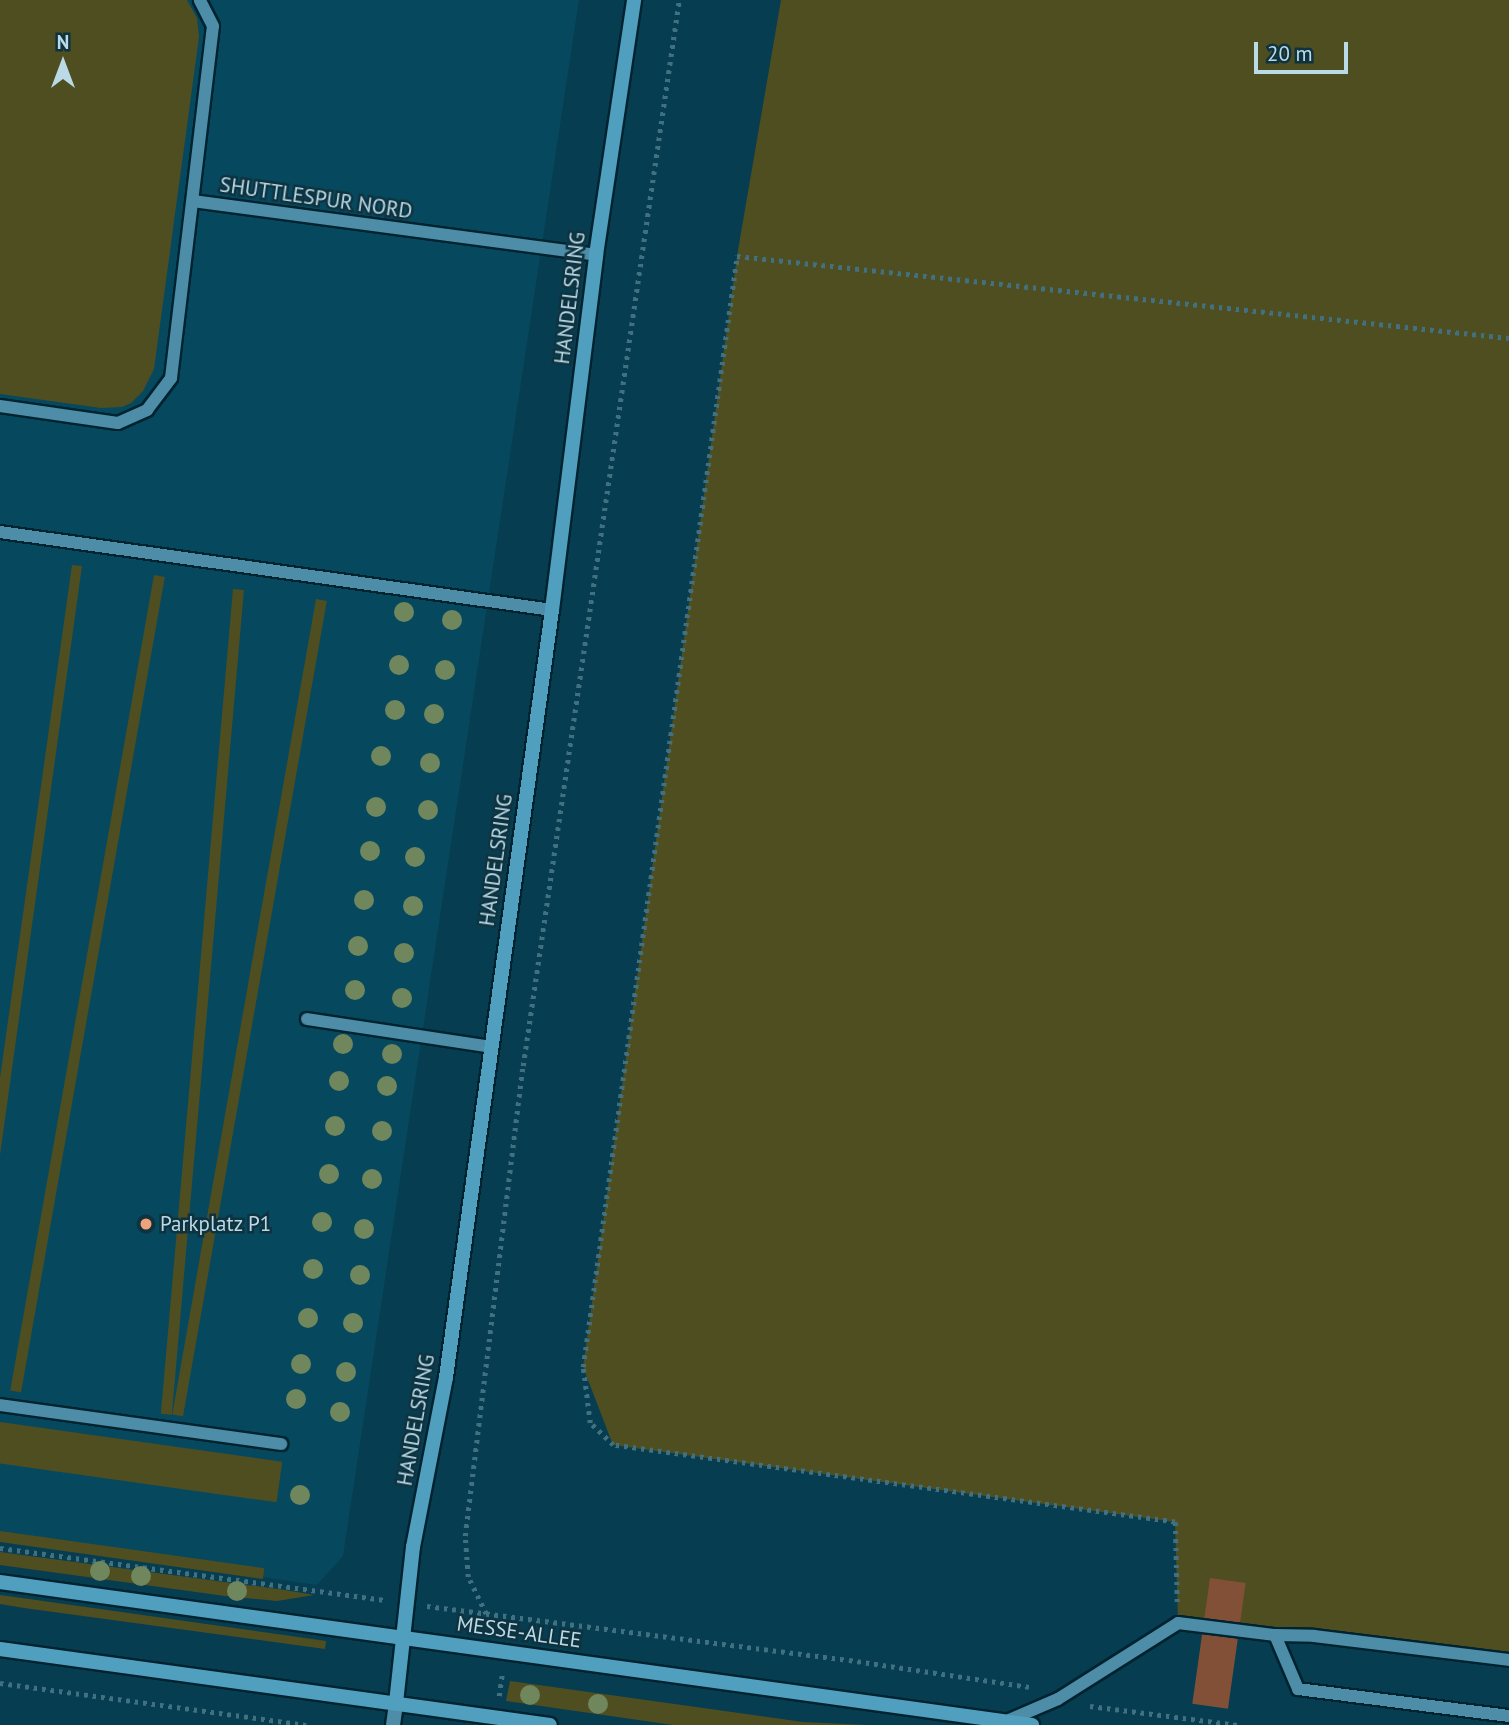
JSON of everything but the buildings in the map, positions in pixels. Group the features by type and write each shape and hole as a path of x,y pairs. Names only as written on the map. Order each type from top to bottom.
{"main road":[{"name":"HANDELSRING","path":"396,1703 413,1547 446,1377 552,610 596,255 634,0"},
{"name":"MESSE-ALLEE","path":"0,1583 1032,1725"},
{"path":"0,1649 550,1725"}],"street":[{"name":"HANDELSRING","path":"393,1725 396,1703"}],"lane":[{"name":"SHUTTLESPUR NORD","path":"200,0 213,26 193,201 596,255"},
{"path":"0,406 118,423 147,410 171,377 193,201"},
{"path":"0,532 552,610"},
{"path":"307,1019 492,1047"},
{"path":"0,1405 281,1444"},
{"path":"1009,1720 1058,1699 1178,1623 1275,1635 1314,1636 1509,1660"},
{"path":"1275,1635 1298,1689 1509,1716"}],"path":[{"path":"486,1615 468,1577 465,1536 523,1066 679,0"},
{"path":"1178,1623 1175,1522 613,1445 590,1423 583,1367 737,256 1509,338"},
{"path":"0,1548 486,1615 849,1660 1032,1687"},
{"path":"0,1683 306,1725"},
{"path":"1084,1705 1238,1725"}],"shaded area":[{"path":"0,0 579,0 343,1556 317,1585 0,1539"},
{"path":"0,0 187,0 197,18 199,37 154,369 143,391 131,403 122,407 101,408 0,394"},
{"path":"781,0 1509,0 1509,1660 1178,1623 1175,1522 613,1445 583,1367 737,256"},
{"path":"72,565 82,566 0,1155 0,1078"},
{"path":"154,575 165,577 21,1392 10,1390"},
{"path":"233,589 244,590 172,1415 161,1414"},
{"path":"316,599 327,601 183,1416 172,1414"},
{"path":"0,1422 282,1462 277,1502 0,1463"},
{"path":"0,1531 264,1568 263,1579 0,1542"},
{"path":"0,1552 314,1595 277,1601 225,1596 0,1565"},
{"path":"0,1595 326,1641 325,1649 24,1608 0,1604"},
{"path":"510,1681 803,1722 868,1725 673,1725 506,1701"}],"place":[{"name":"Parkplatz P1","path":"146,1224"}]}
